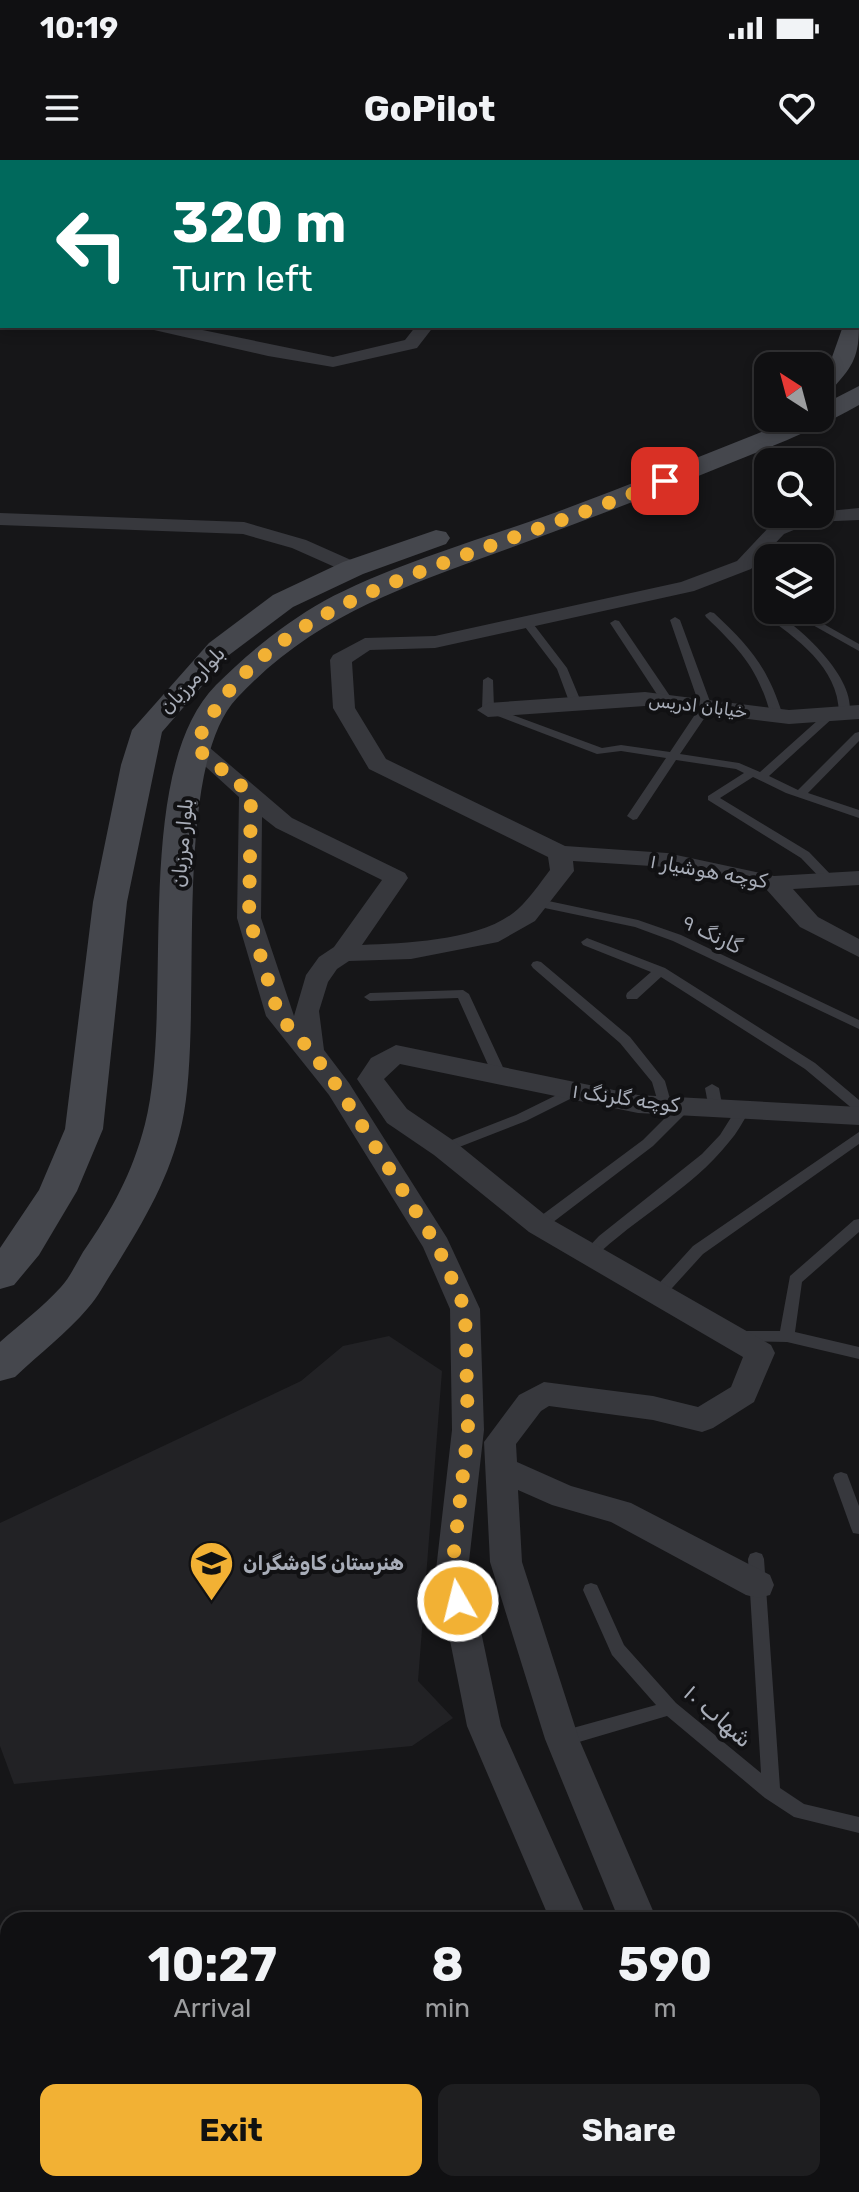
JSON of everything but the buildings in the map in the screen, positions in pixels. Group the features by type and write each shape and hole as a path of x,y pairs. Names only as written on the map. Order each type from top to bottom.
{"main road":[{"path":"834,372 843,362 854,328"},
{"name":"بلوار مرزبان","path":"834,409 859,394"},
{"name":"بلوارمرزبان","path":"0,1275 25,1245 58,1191 84,1129 110,902 137,765 147,730 219,649 283,601 353,568 754,419"},
{"name":"بلوار مرزبان","path":"0,1366 75,1297 138,1200 164,1122 172,1047 179,850 195,747 208,716 225,693 276,646 335,607 400,579 639,491 784,432"}],"street":[{"path":"169,328 333,362 411,344 423,328"},
{"path":"343,953 411,951 489,936 526,916 562,871 560,853 377,764 344,708 341,660 365,644 435,642 687,587 744,565 777,530 810,516 859,514"},
{"path":"0,519 244,528 299,544 353,568"},
{"name":"خیابان ادریس","path":"488,710 645,699 777,716 845,713"},
{"path":"195,747 284,823 396,878 343,953 328,963 315,981 306,1011 311,1051"},
{"path":"251,794 249,918 279,1016 311,1051 339,1089 437,1245 465,1309 468,1430 452,1570 484,1726 565,1912"},
{"name":"کوچه هوشیار ۱","path":"560,853 667,860 774,883 859,878"},
{"path":"774,883 809,922 859,949"},
{"name":"کوچه گلرنگ ۱","path":"444,1148 397,1116 370,1079 380,1064 396,1054 573,1092 675,1106 723,1102 859,1116"},
{"path":"444,1148 539,1225 760,1353 743,1394 702,1420 653,1408 544,1394 530,1403 500,1442 506,1562 562,1739 635,1912"},
{"path":"502,1469 563,1496 620,1512 757,1572"}],"lane":[{"path":"710,615 755,658 770,690 777,716"},
{"path":"633,816 706,707 675,620"},
{"path":"527,623 562,668 576,704"},
{"path":"615,623 668,702"},
{"path":"782,624 815,651 834,674 848,700 845,713 757,775 712,798 805,855 829,880"},
{"path":"816,624 859,648"},
{"path":"488,680 488,710 601,752 621,748 739,766 800,794 859,814"},
{"path":"800,794 859,735"},
{"name":"گارنگ ۹","path":"539,903 638,924 677,938 859,1025"},
{"path":"587,942 660,971 810,1066 859,1107"},
{"path":"537,965 625,1040 675,1106 648,1143 539,1225"},
{"path":"632,996 660,971"},
{"path":"370,997 463,994 501,1078"},
{"path":"444,1148 521,1118 573,1092"},
{"path":"588,1255 612,1230 668,1190 722,1142 723,1102"},
{"path":"658,1294 698,1250 859,1137"},
{"path":"787,1336 795,1280 859,1224"},
{"path":"732,1337 787,1336 859,1353"},
{"path":"841,1478 859,1528"},
{"path":"757,1572 771,1792"},
{"name":"شهاب ۱۰","path":"591,1590 618,1650 670,1708 771,1792 800,1811 859,1825"},
{"path":"562,1739 670,1708"}],"shaded area":[{"name":"هنرستان کاوشگران","path":"389,1336 442,1371 418,1681 453,1718 412,1746 14,1784 0,1746 0,1523 301,1381 343,1346"}],"place":[{"name":"هنرستان کاوشگران","path":"212,1602"}],"route":[{"path":"458,1601 452,1570 468,1430 465,1309 437,1245 339,1089 311,1051 279,1016 249,918 251,794 195,747 208,716 225,693 276,646 335,607 400,579 665,481"}]}
